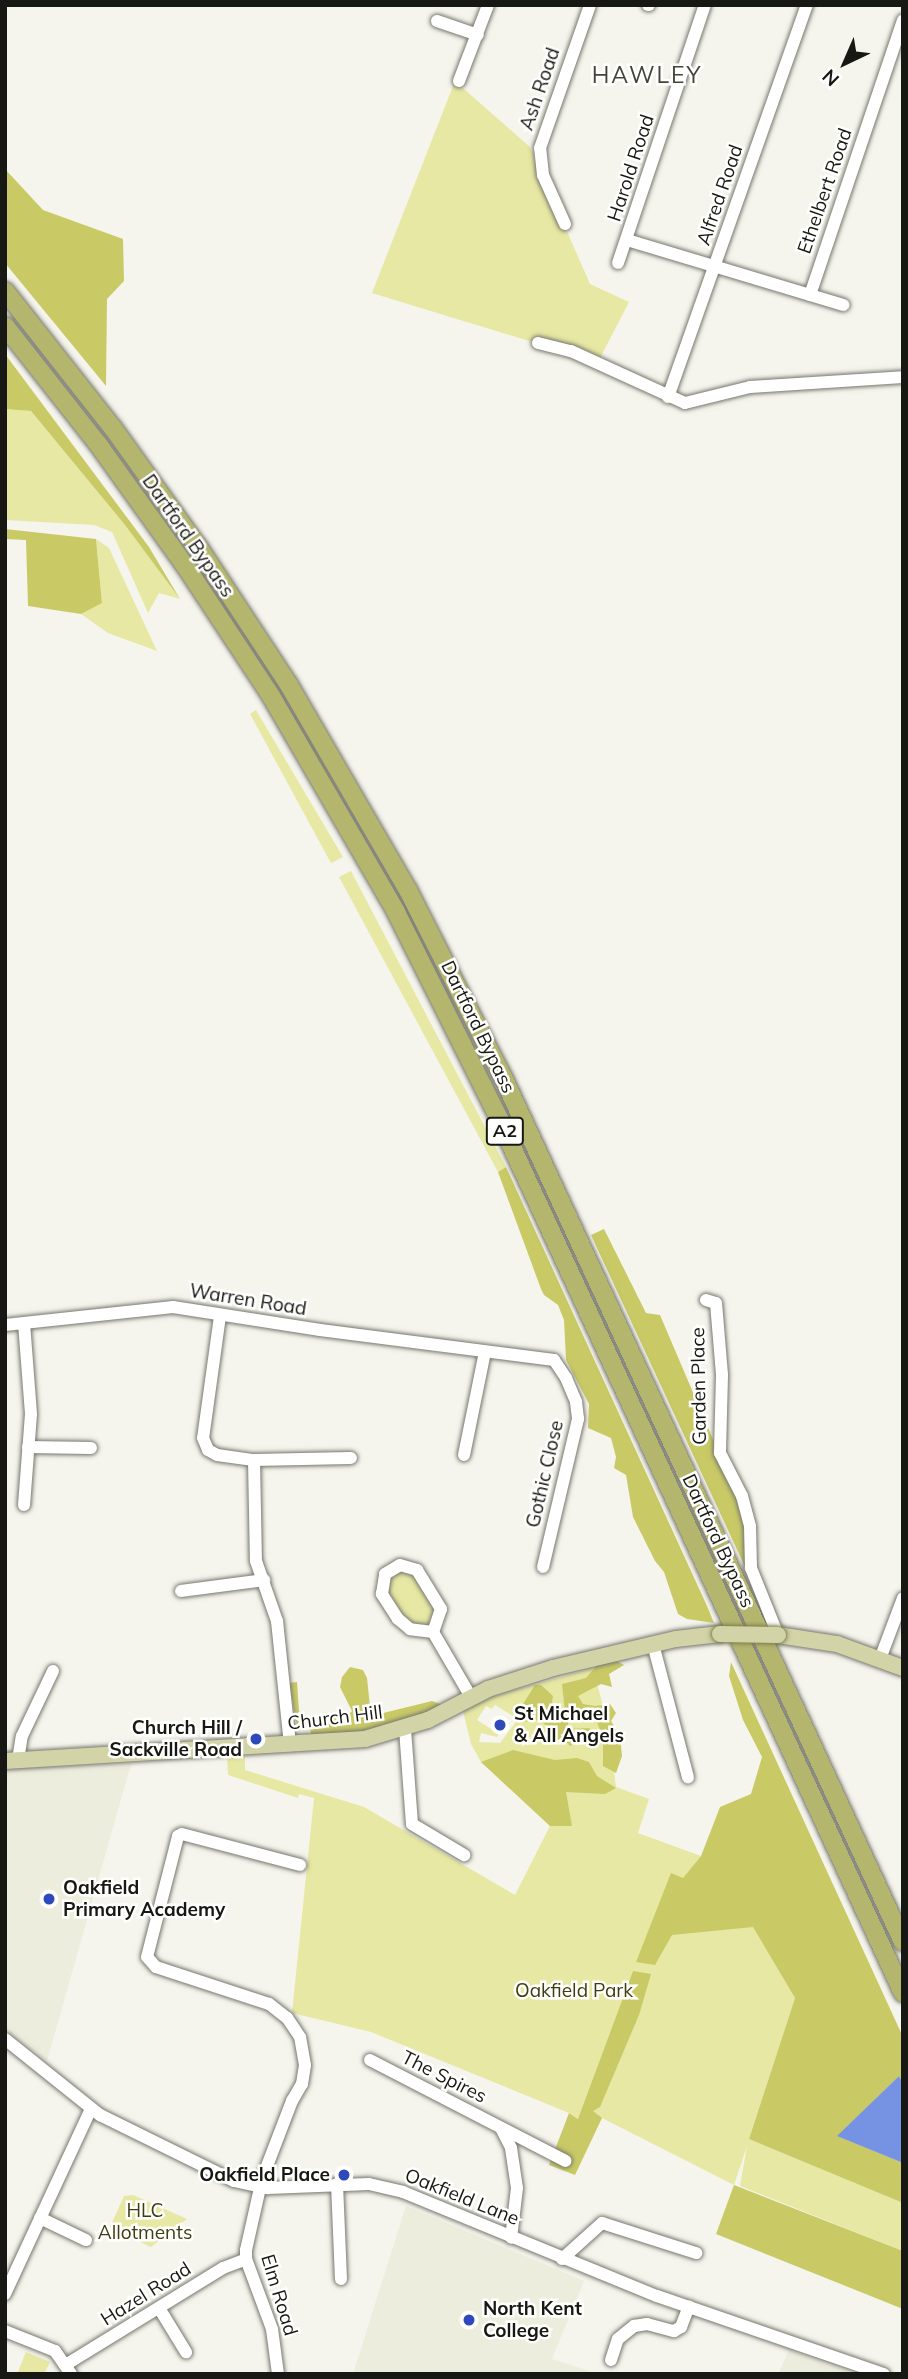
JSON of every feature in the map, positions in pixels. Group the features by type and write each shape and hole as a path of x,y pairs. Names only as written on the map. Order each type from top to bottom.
{"highway":[{"name":"Dartford Bypass","path":"5,291 113,428 198,548 289,685 402,878 509,1090 903,1942"},
{"name":"Dartford Bypass","path":"5,326 98,444 184,565 271,696 396,912 499,1119 903,1993"}],"main road":[{"name":"Church Hill","path":"12,1760 365,1740 405,1729 471,1697 553,1668 653,1644 720,1634 778,1635 837,1644 903,1668"}],"street":[{"path":"459,81 488,5"},
{"name":"Ash Road","path":"565,224 543,175 540,148 590,5"},
{"name":"Harold Road","path":"618,263 705,5"},
{"name":"Alfred Road","path":"668,397 807,5"},
{"name":"Ethelbert Road","path":"810,295 903,20"},
{"path":"437,21 478,36"},
{"path":"627,240 843,305"},
{"path":"538,343 571,351 685,403 750,387 903,377"},
{"name":"Garden Place","path":"706,1300 716,1303 722,1375 720,1453 742,1496 750,1527 751,1568 778,1635"},
{"name":"Warren Road","path":"5,1325 173,1307 220,1316 548,1359"},
{"path":"220,1316 203,1438 208,1450 217,1455 254,1460 351,1458"},
{"path":"23,1505 31,1414 24,1324"},
{"path":"464,1455 485,1352"},
{"name":"Gothic Close","path":"543,1567 578,1419 576,1402 564,1372 554,1360 548,1359"},
{"path":"28,1447 91,1448"},
{"path":"254,1460 256,1561 276,1620 290,1745"},
{"path":"433,1632 410,1629 398,1619 382,1594 385,1574 400,1565 417,1570 441,1609 433,1632 471,1697"},
{"path":"181,1591 264,1580"},
{"path":"880,1659 903,1598"},
{"path":"653,1644 688,1776"},
{"path":"12,1760 53,1671"},
{"path":"405,1729 412,1824 464,1855"},
{"name":"Elm Road","path":"278,2374 269,2319 246,2259 260,2188 292,2101 302,2084 305,2065 300,2037 287,2018 269,2004 156,1967 147,1957 178,1836 188,1833 300,1865"},
{"name":"Oakfield Lane","path":"5,2039 43,2066 91,2109 226,2178 260,2188 369,2184 403,2192 562,2259 884,2374"},
{"name":"The Spires","path":"370,2060 566,2161"},
{"path":"5,2294 91,2109"},
{"name":"The Spires","path":"501,2128 511,2148 517,2188 511,2238"},
{"path":"337,2184 341,2279"},
{"path":"40,2218 86,2240"},
{"path":"562,2259 602,2223 696,2253"},
{"name":"Hazel Road","path":"5,2330 55,2351 69,2369 223,2268 246,2259"},
{"path":"611,2360 618,2339 634,2326 647,2324 674,2331 681,2327 689,2306"},
{"path":"159,2308 186,2352"}],"shaded area":[{"path":"5,169 43,210 123,239 124,281 107,299 106,386 5,263"},
{"path":"5,354 149,547 180,599 125,525 31,411 5,409"},
{"path":"5,529 96,539 102,603 81,614 28,606 26,540 5,539"},
{"path":"506,1167 714,1623 687,1619 678,1614 664,1572 655,1561 633,1517 626,1475 614,1468 616,1457 611,1438 588,1428 589,1404 566,1360 564,1320 558,1305 544,1295 541,1289 498,1172"},
{"path":"604,1229 646,1313 660,1315 744,1512 747,1571 591,1235"},
{"path":"615,1660 624,1665 609,1674 612,1687 601,1684 578,1696 583,1704 610,1704 616,1713 611,1721 620,1736 622,1756 616,1773 603,1766 603,1737 596,1720 569,1719 567,1729 589,1728 594,1733 570,1746 562,1737 556,1742 541,1737 547,1726 539,1720 522,1722 523,1704 535,1685 541,1685 553,1696 551,1708 562,1717 565,1712 562,1684 586,1678 597,1665"},
{"path":"731,1662 903,2037 903,2084 899,2076 838,2136 903,2163 903,2203 749,2139 795,1998 753,1927 672,1935 655,1965 636,1962 671,1873 683,1878 701,1856 720,1807 751,1794 762,1757 743,1720 729,1676"},
{"path":"350,1667 363,1670 367,1678 371,1716 432,1701 443,1705 404,1721 357,1733 312,1737 310,1730 298,1731 289,1683 297,1682 299,1711 310,1718 320,1722 330,1717 347,1716 352,1711 340,1687 342,1677"},
{"path":"513,1750 555,1760 577,1758 589,1762 597,1776 616,1788 605,1794 566,1792 572,1826 550,1826 481,1762"},
{"name":"Oakfield Primary Academy","path":"131,1764 47,2061 5,2030 5,1768"},
{"path":"633,1971 651,1974 639,2015 600,2107 593,2111 602,2118 575,2175 549,2165 569,2113 578,2119"},
{"path":"734,2185 903,2251 903,2309 716,2234"},
{"name":"North Kent College","path":"406,2206 584,2281 552,2359 599,2374 353,2374"},
{"path":"789,2350 855,2374 778,2374"}],"green space":[{"path":"455,81 530,147 590,284 629,302 598,362 372,293"},
{"path":"5,409 31,411 125,525 180,599 159,593 148,613 112,532 94,525 5,520"},
{"path":"96,539 109,548 157,651 108,633 81,614 102,602"},
{"path":"256,710 343,857 331,863 250,714"},
{"path":"351,871 506,1167 498,1172 339,877"},
{"path":"402,1570 417,1575 438,1609 433,1622 422,1627 406,1623 385,1591 387,1579"},
{"name":"Oakfield Park","path":"593,1668 608,1725 616,1787 649,1799 638,1833 701,1856 683,1878 753,1926 795,1998 749,2139 903,2203 903,2251 740,2186 747,2146 734,2185 602,2118 584,2122 569,2113 371,2032 292,2013 314,1798 299,1794 298,1798 228,1775 227,1757 245,1755 245,1770 364,1807 515,1895 550,1826 481,1762 471,1744 463,1711 490,1697","holes":["495,1705 518,1719 500,1743 479,1742 481,1733 497,1737 499,1734 477,1720 486,1706 492,1709"]},
{"name":"HLC Allotments","path":"132,2195 187,2219 151,2247 110,2227 124,2196"},
{"path":"26,2352 50,2362 44,2374 17,2374"}],"water":[{"path":"899,2076 903,2084 903,2163 837,2136"}],"place":[{"name":"St Michael & All Angels","path":"500,1725"},
{"name":"Church Hill / Sackville Road","path":"256,1739"},
{"name":"Oakfield Primary Academy","path":"49,1899"},
{"name":"Oakfield Place","path":"344,2175"},
{"name":"North Kent College","path":"469,2320"}],"district":[{"name":"HAWLEY","path":"647,75"}]}
